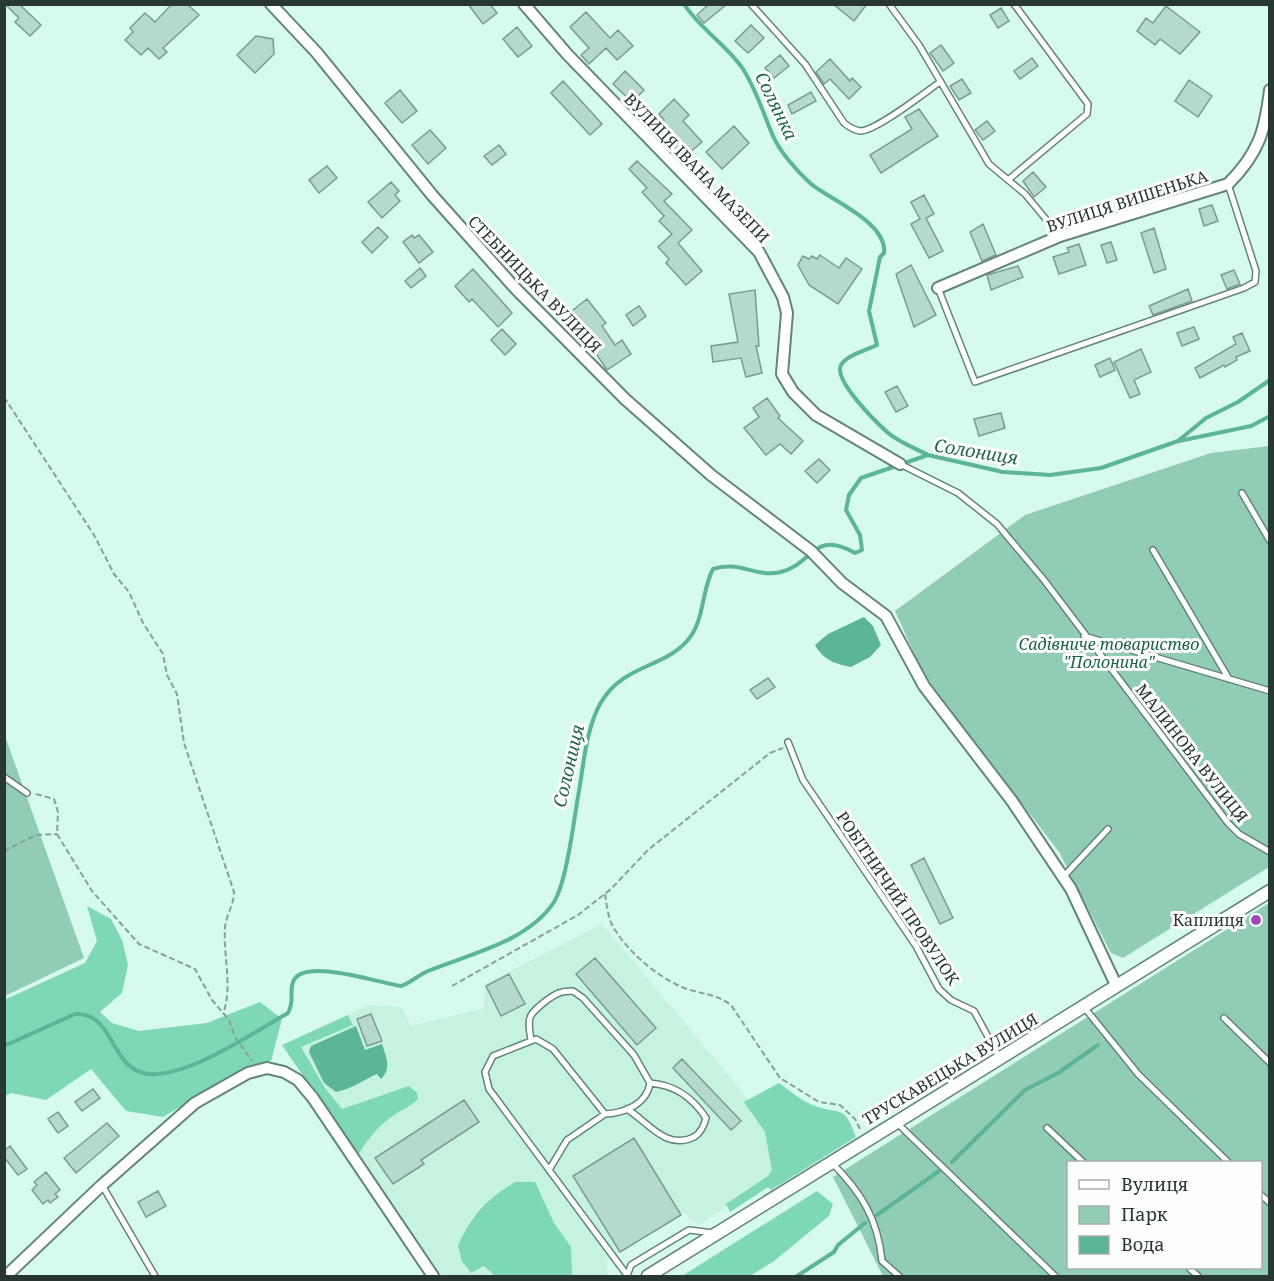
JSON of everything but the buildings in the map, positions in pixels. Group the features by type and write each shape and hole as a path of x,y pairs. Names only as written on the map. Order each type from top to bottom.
{"street":[{"name":"СТЕБНИЦЬКА ВУЛИЦЯ","path":"271,4 317,53 432,195 523,296 625,399 711,475 811,551 842,583 886,616 894,625 924,686 1012,801 1063,877 1116,985"},
{"name":"ВУЛИЦЯ ІВАНА МАЗЕПИ","path":"524,4 567,54 759,252 783,297 787,313 782,374 793,392 816,415 900,464"},
{"name":"ВУЛИЦЯ ВИШЕНЬКА","path":"938,288 1060,236 1228,184 1245,167 1261,137 1269,90"},
{"name":"ТРУСКАВЕЦЬКА ВУЛИЦЯ","path":"648,1276 865,1139 1084,1007 1269,891"},
{"path":"6,1276 102,1185 195,1103 248,1073 267,1068 284,1072 298,1080 313,1098 433,1276"}],"lane":[{"path":"751,4 805,64 843,123 851,128 859,131 873,128 940,82"},
{"path":"889,4 906,25 989,164 1025,194 1060,236"},
{"path":"1008,180 1087,114 1088,104 1014,4"},
{"path":"938,288 975,382 1244,288 1255,282 1256,271 1228,184"},
{"name":"МАЛИНОВА ВУЛИЦЯ","path":"900,464 958,493 997,524 1044,580 1227,823 1239,834 1269,852"},
{"path":"1242,493 1269,541"},
{"path":"1153,550 1229,679"},
{"path":"1084,636 1269,690"},
{"name":"РОБІТНИЧИЙ ПРОВУЛОК","path":"788,745 803,780 916,946 939,988 951,1000 974,1011 999,1057"},
{"path":"4,777 27,793"},
{"path":"1063,877 1108,829"},
{"path":"531,1040 528,1024 530,1013 554,993 573,991 583,998 634,1055 650,1083"},
{"path":"1084,1007 1138,1074 1227,1161"},
{"path":"1224,1018 1269,1063"},
{"path":"605,1114 553,1049 544,1042 531,1040 493,1056 487,1065 486,1081 627,1276"},
{"path":"549,1170 567,1140 605,1114 620,1113 644,1098 650,1083"},
{"path":"627,1109 663,1137 677,1140 696,1136 704,1126 705,1118 699,1108 668,1084 650,1083"},
{"path":"895,1121 1055,1276"},
{"path":"1047,1128 1082,1161"},
{"path":"830,1161 854,1185 867,1207 879,1238 882,1261 899,1276"},
{"path":"102,1185 155,1276"},
{"path":"627,1276 631,1265 689,1230 715,1234"}],"path":[{"path":"4,397 94,535 114,574 129,592 142,623 163,654 167,675 177,694 184,743 232,884 234,902 225,927 226,984 223,1014"},
{"path":"452,986 578,915 605,894 648,850 770,753 788,745"},
{"path":"27,793 54,798 58,812 57,834 92,891 130,936 147,948 195,969 223,1014 232,1024 235,1037 259,1069"},
{"path":"4,851 36,835 57,834"},
{"path":"605,894 615,930 641,959 664,977 685,988 722,998 731,1005 780,1078 819,1102 840,1105 855,1119 865,1139"}],"shaded area":[{"path":"87,906 111,919 122,940 128,965 122,993 100,1012 112,1023 139,1031 207,1023 260,1002 282,1019 271,1061 243,1069 163,1117 126,1111 91,1069 46,1100 11,1093 5,1096 4,1000 85,963 97,941"},
{"path":"602,924 798,1159 699,1225 684,1213 607,1261 608,1276 442,1276 282,1045 369,1005 401,1007 411,1026 484,1008 485,984"},
{"path":"348,1015 353,1025 301,1047 325,1088 342,1109 409,1086 417,1093 418,1099 383,1123 358,1155 282,1045"},
{"path":"779,1083 810,1104 841,1112 848,1120 856,1137 771,1190 768,1187 730,1212 726,1204 768,1176 772,1170 765,1132 744,1102"},
{"path":"515,1182 535,1182 554,1223 571,1247 572,1276 495,1276 484,1266 471,1273 462,1261 458,1246 474,1217 496,1195"},
{"path":"817,1191 833,1204 829,1216 774,1261 750,1276 682,1276"}],"green space":[{"name":"Садівниче товариство \"Полонина\"","path":"1269,446 1269,867 1123,958 1111,953 1059,852 923,673 895,611 1025,515 1211,453"},
{"path":"4,733 84,958 5,996 4,996"},
{"path":"1269,903 1269,1276 880,1276 882,1274 833,1177"}],"water":[{"path":"864,617 873,626 881,645 870,657 851,667 830,660 818,650 815,645 828,634"},
{"path":"356,1026 365,1050 382,1044 387,1062 386,1071 381,1079 377,1074 352,1087 336,1092 324,1083 309,1052 311,1046"}],"waterway":[{"name":"Солянка","path":"684,4 690,13 737,60 748,77 776,142 789,161 810,183 867,221 877,231 883,242 884,253 880,257 869,311 877,345 848,358 841,365 840,372 849,390 887,432 928,455"},
{"name":"Солониця","path":"4,1046 75,1014 87,1015 104,1029 122,1058 130,1066 140,1072 155,1074 174,1071 216,1054 288,1013 293,982 299,975 311,971 326,971 401,986 428,971 514,937 543,916 559,892 570,849 589,735 600,704 620,681 666,657 687,641 697,624 713,569 731,567 763,573 781,572 792,568 822,546 841,547 855,553 862,550 860,535 846,510 849,495 861,478 928,455 1003,472 1050,475 1101,468 1178,441 1206,418 1238,402 1270,380"},
{"path":"1179,441 1251,426 1270,416"},
{"path":"952,1162 1025,1090 1058,1073 1098,1045"},
{"path":"877,1215 942,1169"},
{"path":"797,1276 834,1252 838,1245 865,1223"}],"place":[{"name":"Каплиця","path":"1256,920"}]}
